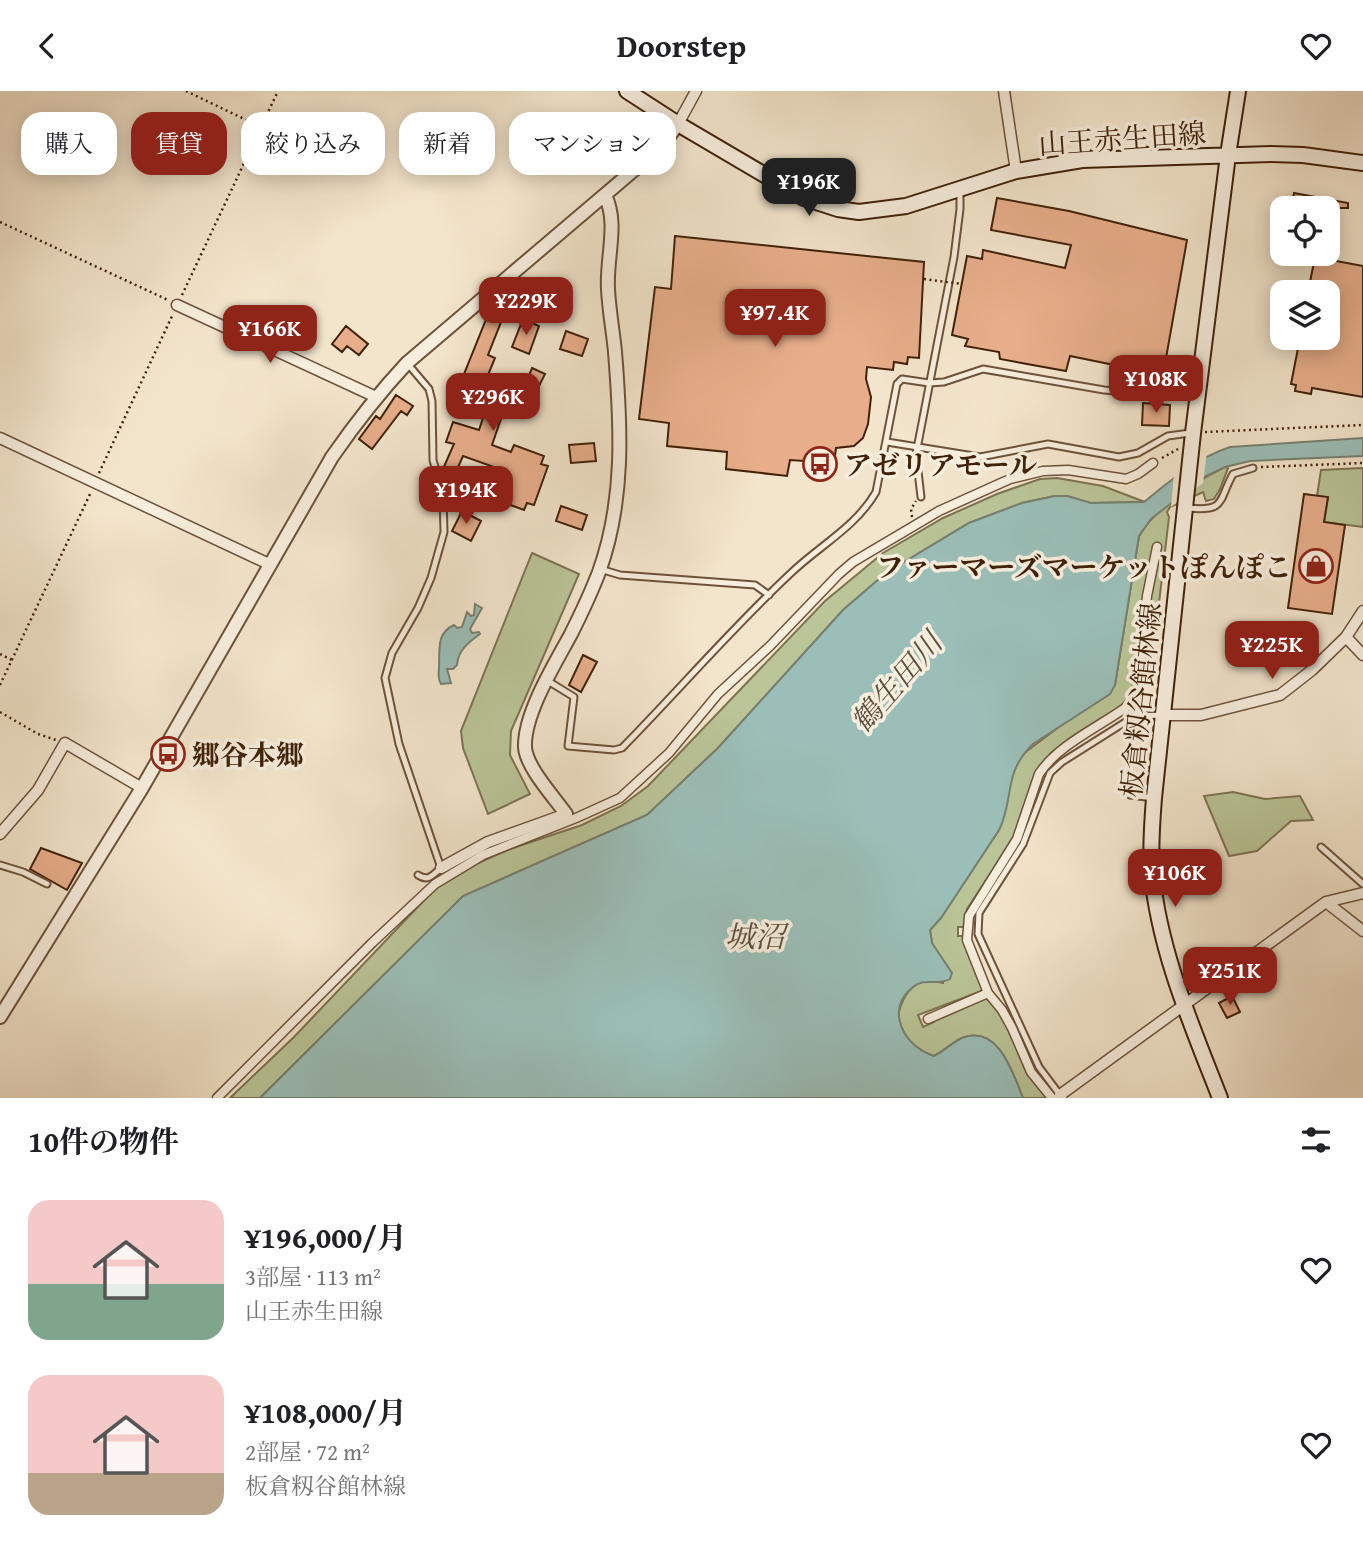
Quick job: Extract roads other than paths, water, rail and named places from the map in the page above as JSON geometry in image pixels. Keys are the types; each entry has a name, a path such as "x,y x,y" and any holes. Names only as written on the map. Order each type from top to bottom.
{"main road":[{"name":"山王赤生田線","path":"627,91 803,198 838,209 859,212 906,206 1016,171 1082,160 1303,155 1363,163"},
{"name":"板倉籾谷館林線","path":"1220,1098 1184,1005 1162,934 1152,863 1154,798 1186,505 1186,450 1193,433 1227,155 1238,91"}],"street":[{"path":"0,1017 142,787 332,457 376,397 407,363 661,148 678,124 695,91"},
{"path":"1004,91 1016,171"},
{"path":"441,868 488,842 566,814 536,773 525,749 529,725 546,680 583,610 600,569 614,519 620,451 615,351 608,288 611,208 606,195"},
{"path":"177,305 376,397"},
{"path":"0,438 271,565"},
{"path":"217,1098 427,890 483,855 620,798 668,753 718,694 771,646 853,562 914,525 973,495 1023,475 1068,470 1126,479 1153,463"},
{"path":"1157,547 1147,596 1138,688 1134,698 1125,708 1058,753 1044,767 1017,839 969,916 967,940 988,993 1007,1019 1031,1072 1058,1097 1326,902 1363,893"},
{"path":"1163,715 1201,715 1280,695 1312,670 1346,637 1363,611"},
{"path":"1346,637 1363,655"},
{"path":"0,834 38,790 65,743 142,787"},
{"path":"1326,902 1363,931"},
{"path":"928,1019 988,993"}],"lane":[{"path":"921,497 916,462 917,446 955,247 960,188"},
{"path":"407,363 429,389 432,401 433,460 443,496 444,532 431,578 418,608 392,653 386,678 399,744 441,868 428,879 418,875"},
{"path":"546,680 574,697 568,746 614,750 622,748 769,595 808,557 853,522 869,505 876,492 897,384 902,379 929,383 959,379 984,369 1104,390 1198,398"},
{"path":"887,442 980,457 1048,444 1127,456 1138,453 1168,436 1193,433"},
{"path":"1186,505 1205,510 1216,507 1224,499 1233,474 1253,468"},
{"path":"600,569 620,575 755,585 769,595"},
{"path":"1058,1097 1039,1067 978,934 979,913 1023,844 1050,773 1062,762 1127,721 1139,716 1163,715"},
{"path":"1130,795 1154,798"},
{"path":"1321,847 1363,884"},
{"path":"0,865 23,872 47,884"}],"water":[{"name":"城沼","path":"1363,438 1363,456 1250,461 1225,467 1206,476 1151,519 1139,536 1115,685 1110,694 1033,744 1023,755 1013,776 999,830 941,918 930,930 932,943 952,973 950,979 945,981 918,984 904,996 899,1016 901,1026 914,1045 934,1056 962,1038 986,1038 1003,1054 1023,1098 260,1098 463,896 647,815 718,748 843,610 886,573 969,523 1022,503 1055,496 1067,496 1091,503 1144,502 1195,463 1230,447"},
{"path":"475,604 482,608 470,629 472,633 480,634 462,651 457,665 453,669 447,669 451,683 441,684 438,676 442,637 448,628 454,625 457,628 462,627 467,612 471,616 474,615"}],"place":[{"name":"アゼリアモール","path":"820,464"},
{"name":"ファーマーズマーケットぽんぽこ","path":"1316,566"},
{"name":"郷谷本郷","path":"168,754"}],"water label":[{"name":"鶴生田川","path":"896,682"}]}
